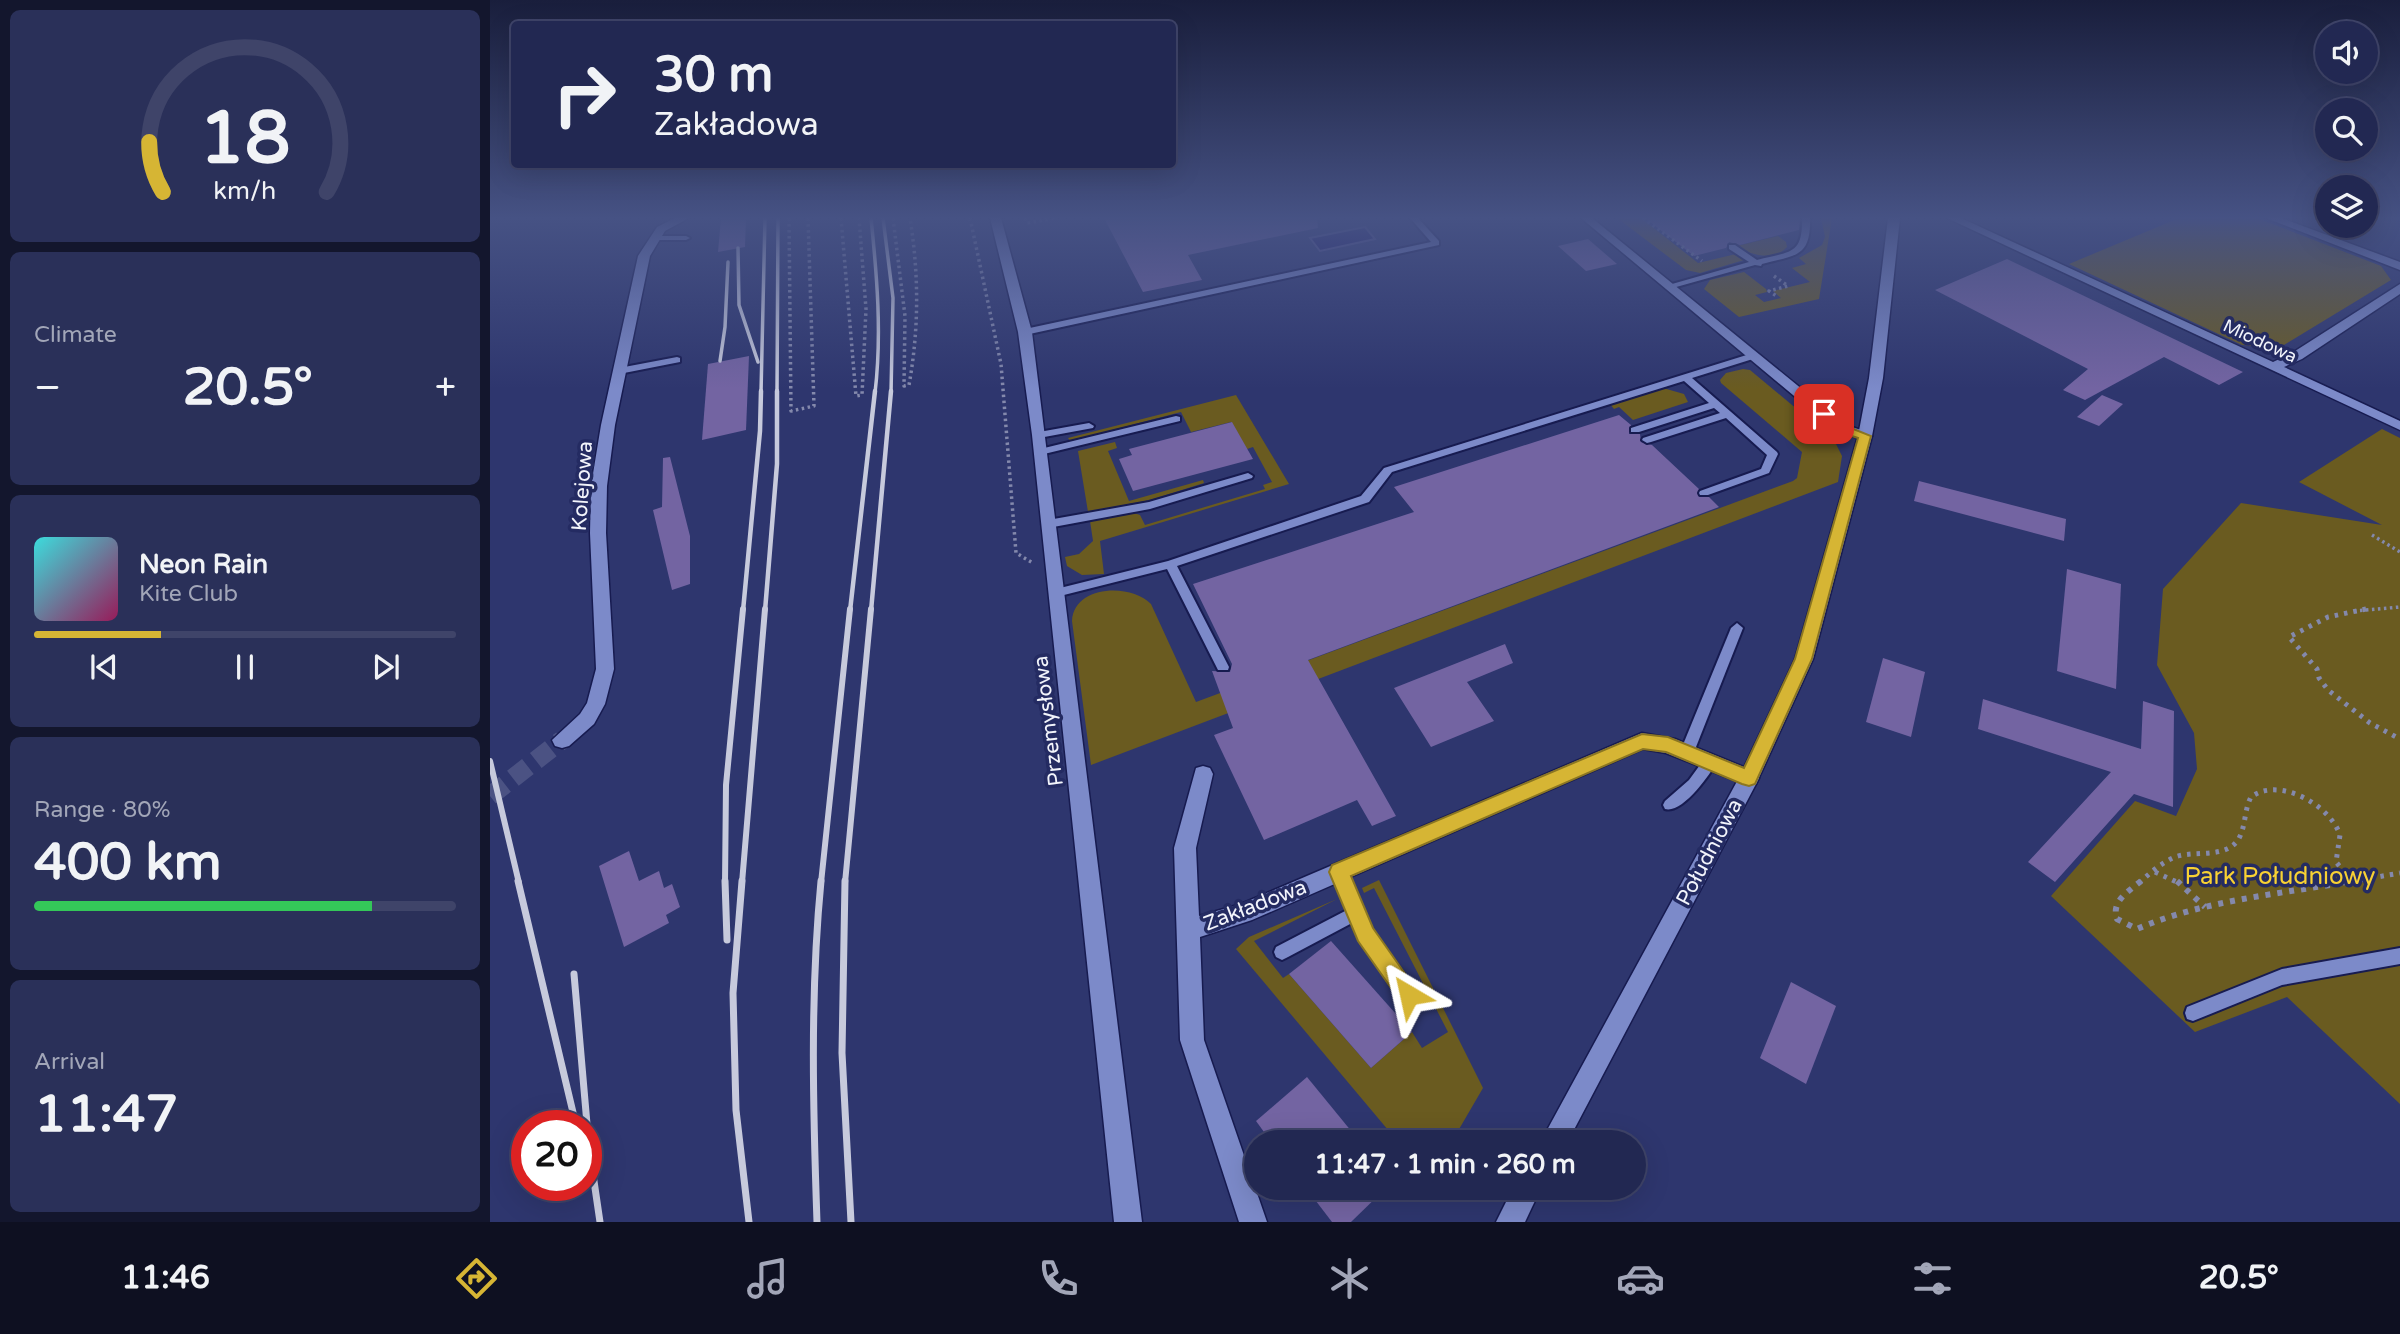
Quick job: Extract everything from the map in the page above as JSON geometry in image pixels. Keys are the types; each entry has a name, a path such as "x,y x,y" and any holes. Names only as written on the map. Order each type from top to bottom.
{"street":[{"name":"Kolejowa","path":"562,740 587,719 596,704 605,669 598,512 602,460 640,275"},
{"name":"Przemysłowa","path":"1010,275 1025,332 1040,444 1128,1222"},
{"path":"1656,275 1841,428 1865,436"},
{"name":"Południowa","path":"1560,1130 1749,778 1804,659 1865,436 1876,378 1888,275"},
{"name":"Miodowa","path":"2075,275 2400,426"},
{"path":"2273,367 2297,356 2400,288"},
{"name":"Zakładowa","path":"1188,930 1244,913 1642,741 1661,743 1749,778"},
{"path":"1203,774 1185,848 1192,1040 1252,1222"},
{"path":"1510,1222 1522,1200"}],"lane":[{"path":"1025,332 1288,275"},
{"path":"1669,286 1713,275"},
{"path":"1056,593 1170,564 1365,499 1388,470 1753,356"},
{"path":"619,371 677,359"},
{"path":"1685,377 1773,454 1765,471 1704,493"},
{"path":"1635,430 1716,404"},
{"path":"1647,440 1727,414"},
{"path":"1040,444 1175,419"},
{"path":"1040,444 1089,426"},
{"path":"1048,524 1150,505 1248,476"},
{"path":"1170,564 1223,667"},
{"path":"1687,752 1737,628"},
{"path":"1670,805 1694,785 1710,762"},
{"path":"1339,872 1365,934 1409,995"},
{"path":"1282,952 1356,913"},
{"path":"2193,1013 2282,977 2400,956"}],"path":[{"path":"790,275 791,411 814,406 809,275"},
{"path":"846,275 856,396 862,395 867,328 865,275"},
{"path":"900,275 905,316 904,386 909,385 912,372 919,310 918,275"},
{"path":"982,275 1000,364 1016,553 1035,564"},
{"path":"1773,275 1788,286 1769,290 1778,297"},
{"path":"2372,535 2400,551"},
{"path":"2400,607 2348,612 2314,623 2289,637 2317,669 2319,678 2328,690 2354,712 2400,739"},
{"path":"2352,881 2336,862 2340,839 2338,829 2329,816 2299,797 2269,790 2256,793 2249,801 2242,835 2233,845 2220,850 2179,855 2169,859 2116,903 2114,910 2116,919 2137,929 2169,915 2205,907 2400,873"},
{"path":"2154,872 2169,876 2183,885 2205,907"}],"green space":[{"path":"1731,275 1748,275 1766,289 1767,292 1755,295 1764,302 1781,298 1773,291 1810,282 1801,275 1823,275 1819,299 1739,317 1704,289 1710,280"},
{"path":"2093,275 2387,275 2391,280 2279,348 2242,345"},
{"path":"1750,370 1834,440 1842,456 1838,482 1091,765 1072,621 1075,609 1082,600 1105,591 1118,591 1142,597 1151,604 1196,702 1793,481 1797,478 1802,452 1721,383 1720,380 1726,373"},
{"path":"1663,388 1684,394 1688,402 1633,420 1619,407 1614,409 1610,404"},
{"path":"1236,395 1289,484 1100,541 1104,574 1082,575 1067,566 1065,557 1079,554 1093,541 1090,521 1134,513 1140,515 1145,525 1265,489 1263,485 1272,482 1253,447 1247,449 1231,422 1191,432 1181,412 1070,441 1068,438"},
{"name":"Park Południowy","path":"2382,429 2400,438 2400,1104 2287,997 2195,1032 2051,896 2135,801 2176,816 2197,769 2194,733 2157,665 2163,589 2241,503 2382,525 2299,482"},
{"path":"1115,442 1117,448 1108,451 1129,501 1203,480 1204,483 1150,500 1088,512 1078,451"},
{"path":"1379,880 1483,1088 1459,1130 1388,1130 1236,949 1249,937 1337,899 1254,941 1283,978 1289,974 1371,1068 1412,1032 1422,1048 1448,1032 1374,888 1364,893 1362,888"}],"building":[{"path":"1134,275 1199,275 1202,280 1143,292"},
{"path":"1970,275 2040,275 2243,372 2219,385 2164,357 2085,400 2063,390 2088,369 1935,290"},
{"path":"749,356 746,430 702,440 708,364"},
{"path":"2102,395 2123,404 2099,426 2077,417"},
{"path":"1619,415 1631,425 1629,434 1640,434 1641,442 1652,445 1699,489 1698,496 1709,497 1719,507 1308,660 1396,816 1372,826 1357,800 1264,840 1214,735 1233,728 1212,671 1230,672 1232,664 1193,584 1414,512 1394,487"},
{"path":"1232,422 1253,459 1133,491 1119,459 1132,455 1129,449"},
{"path":"670,457 690,536 690,584 672,590 653,510 662,507 663,458"},
{"path":"1919,481 2066,519 2064,541 1914,501"},
{"path":"2067,569 2121,584 2116,689 2057,671"},
{"path":"1505,644 1513,663 1467,682 1494,721 1431,747 1394,688"},
{"path":"1883,658 1925,672 1911,737 1866,722"},
{"path":"1983,699 2141,749 2143,701 2174,711 2173,807 2134,794 2055,882 2028,862 2111,772 1978,729"},
{"path":"629,851 639,881 659,871 664,888 672,884 680,907 666,915 669,923 624,947 599,866"},
{"path":"1331,941 1412,1032 1371,1068 1289,974"},
{"path":"1791,982 1836,1006 1806,1084 1760,1058"},
{"path":"1307,1077 1350,1130 1263,1130 1256,1121"},
{"path":"1315,1200 1374,1200 1351,1222 1332,1222"}],"tunnel":[{"path":"490,796 562,740"}],"railway":[{"path":"720,361 727,275"},
{"path":"738,275 739,305 758,362"},
{"path":"761,393 764,275"},
{"path":"777,393 778,275"},
{"path":"875,393 878,327 876,275"},
{"path":"890,275 893,298 891,393"},
{"path":"743,611 760,431 761,391"},
{"path":"850,611 875,391"},
{"path":"871,611 891,391"},
{"path":"765,611 777,464 777,393"},
{"path":"725,881 726,785 743,609"},
{"path":"742,883 765,609"},
{"path":"821,883 850,609"},
{"path":"845,883 871,609"},
{"path":"490,761 519,883"},
{"path":"518,881 572,1110"},
{"path":"725,881 727,940"},
{"path":"742,881 733,993 736,1110 749,1222"},
{"path":"817,1222 814,1009 821,881"},
{"path":"845,881 842,1053 851,1222"},
{"path":"574,974 589,1147 600,1222"}],"route":[{"path":"1409,995 1365,934 1339,872 1642,741 1668,745 1749,778 1804,659 1865,436 1841,428 1824,414"}]}
